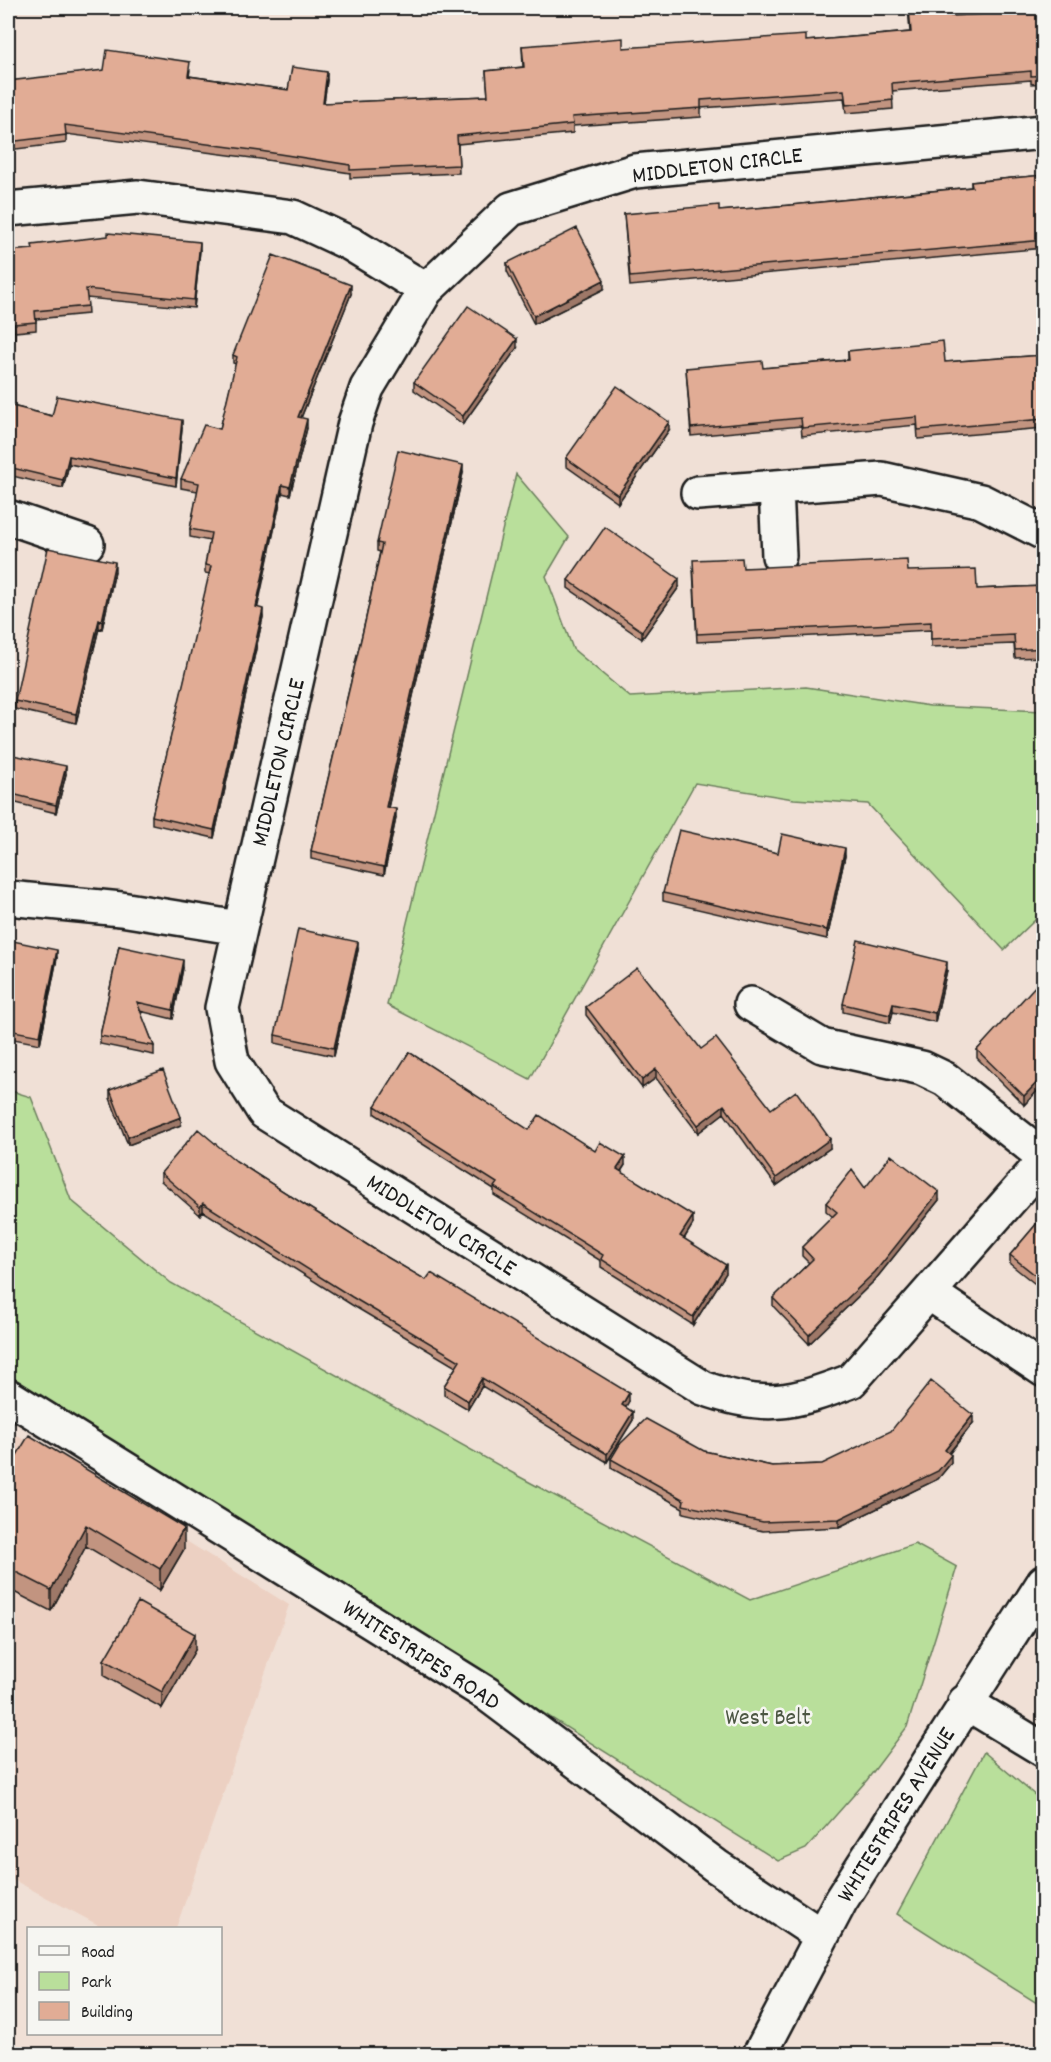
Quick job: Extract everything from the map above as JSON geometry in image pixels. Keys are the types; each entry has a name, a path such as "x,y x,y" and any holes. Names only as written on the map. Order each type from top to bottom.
{"street":[{"name":"MIDDLETON CIRCLE","path":"1044,132 635,171 511,209 426,290 367,388 355,423 222,1008 232,1061 264,1112 702,1388 736,1400 771,1404 811,1396 851,1381 1044,1159"},
{"path":"8,209 138,197 293,217 351,244 426,290"},
{"path":"698,493 882,478 981,501 1044,533"},
{"path":"776,487 779,556"},
{"path":"8,520 87,544"},
{"path":"8,898 121,909 239,928"},
{"path":"751,1004 822,1046 922,1068 945,1079 1044,1159"},
{"path":"929,1293 1044,1370"},
{"name":"WHITESTRIPES ROAD","path":"8,1396 487,1694 716,1866 820,1935"},
{"name":"WHITESTRIPES AVENUE","path":"760,2055 820,1935 965,1702 1044,1582"},
{"path":"965,1702 1044,1750"}],"shaded area":[{"path":"8,1430 289,1605 176,1927 102,1927 8,1877"}],"green space":[{"path":"516,474 569,537 546,576 573,649 630,697 806,687 930,706 1043,711 1044,904 1035,920 1004,950 868,804 794,799 695,783 530,1079 387,1005"},
{"name":"West Belt","path":"8,1090 31,1097 71,1200 171,1283 518,1476 750,1600 915,1544 957,1567 907,1727 867,1780 806,1849 778,1861 8,1375"},
{"path":"984,1752 1043,1802 1043,2007 897,1914"}],"building":[{"path":"909,8 950,8 951,16 1044,11 1044,75 1031,76 1031,71 892,83 893,100 846,105 844,90 701,100 701,108 572,117 573,124 457,136 459,165 350,170 350,165 65,125 66,135 8,142 8,81 104,70 107,50 190,62 188,76 288,90 292,67 327,72 323,103 488,96 486,71 524,67 522,46 623,38 623,48 806,35 806,41 911,32"},
{"path":"1044,175 1044,240 630,277 624,214 719,205 719,211 791,205 972,187 971,182"},
{"path":"577,228 604,280 534,316 507,263"},
{"path":"108,233 200,242 194,300 86,289 88,306 35,311 36,322 14,324 15,331 8,332 8,251 33,249 32,245 108,236"},
{"path":"273,255 351,285 298,417 307,419 290,487 282,485 256,607 263,609 214,830 152,816 211,566 205,565 211,533 190,529 199,483 181,479 204,425 220,429 237,357 233,355"},
{"path":"468,306 517,339 463,416 414,382"},
{"path":"943,341 945,362 1044,355 1044,419 918,430 917,417 802,428 801,418 691,428 686,368 762,361 763,368 849,360 848,351"},
{"path":"617,386 669,422 618,495 566,458"},
{"path":"57,396 182,420 176,478 69,456 63,480 8,467 8,405 52,416"},
{"path":"398,450 463,465 386,807 396,809 384,867 311,851 366,618 382,544 377,543"},
{"path":"605,527 679,579 642,631 568,580"},
{"path":"48,548 115,562 102,621 99,620 76,714 15,701"},
{"path":"742,558 743,568 907,560 908,571 976,569 977,589 1044,586 1044,648 1015,650 1014,635 931,639 931,622 697,634 693,560"},
{"path":"8,754 66,766 56,805 8,793"},
{"path":"679,830 778,853 782,834 845,848 827,930 663,893"},
{"path":"298,929 358,942 334,1048 275,1035"},
{"path":"8,940 57,950 40,1036 8,1030"},
{"path":"858,940 947,962 935,1013 893,1004 890,1015 843,1004"},
{"path":"119,946 183,960 173,1010 137,1002 154,1046 100,1036"},
{"path":"637,968 701,1049 716,1038 771,1109 796,1091 830,1139 776,1178 724,1105 698,1125 656,1069 642,1080 586,1007"},
{"path":"1039,982 1041,985 1044,982 1044,1075 1024,1096 977,1050"},
{"path":"409,1052 529,1130 539,1115 595,1151 600,1142 625,1157 617,1169 693,1216 680,1236 726,1265 693,1317 601,1259 603,1255 494,1187 497,1183 375,1106"},
{"path":"163,1070 181,1117 128,1137 110,1090"},
{"path":"198,1129 236,1161 380,1253 426,1280 431,1273 629,1393 622,1405 633,1412 607,1454 482,1378 468,1401 444,1386 460,1361 352,1297 203,1203 200,1207 161,1173"},
{"path":"891,1155 939,1192 875,1272 809,1335 773,1298 813,1259 802,1247 837,1212 826,1203 852,1170 865,1188"},
{"path":"1044,1215 1044,1282 1010,1255"},
{"path":"931,1381 973,1415 945,1450 951,1455 938,1471 839,1519 763,1522 683,1505 684,1500 611,1459 620,1444 646,1419 704,1451 772,1466 822,1464 891,1431"},
{"path":"29,1435 184,1528 160,1569 86,1525 51,1590 8,1568 8,1470"},
{"path":"138,1602 195,1634 162,1692 104,1660"}]}
